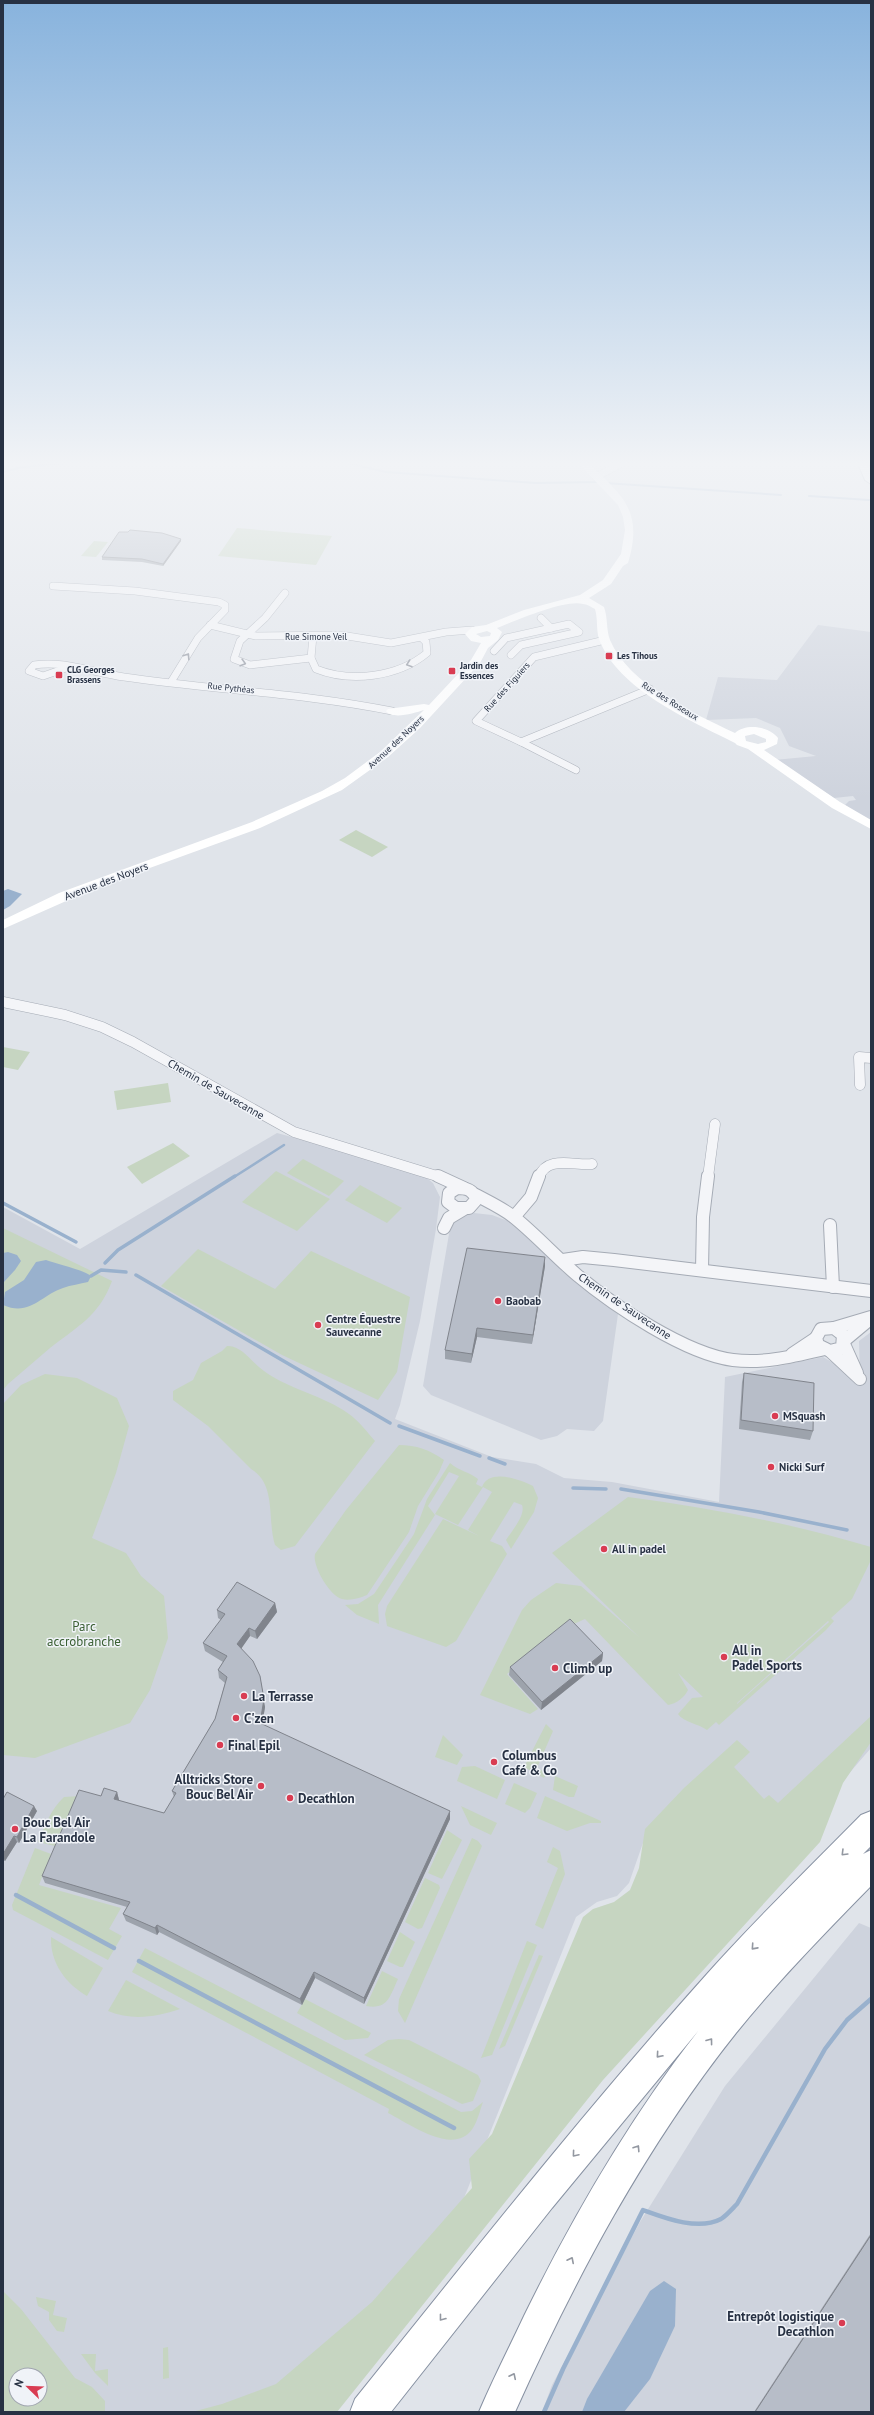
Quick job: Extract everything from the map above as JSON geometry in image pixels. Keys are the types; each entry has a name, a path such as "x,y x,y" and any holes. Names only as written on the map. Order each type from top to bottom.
{"highway":[{"path":"368,2412 537,2199 703,2003 798,1898 871,1825"},
{"path":"497,2412 573,2256 631,2158 680,2081 725,2022 783,1955 871,1865"},
{"path":"783,1955 871,1874"}],"street":[{"path":"585,602 594,595 595,591 607,582 613,574"},
{"path":"572,601 585,602 608,592 617,574"},
{"path":"53,586 135,591 219,602 225,605 225,610 207,628 171,682"},
{"name":"Avenue des Noyers","path":"540,614 595,591"},
{"path":"285,594 265,618 246,634 234,655 234,659 238,662 255,665 278,661 300,661 311,658"},
{"name":"Avenue des Noyers","path":"3,926 39,907 86,888 287,813 348,782 371,766 476,661 483,647 513,618 540,614 585,602"},
{"name":"Rue des Roseaux","path":"585,602 601,617 605,640 624,667 650,689 727,734 740,737 744,745 760,751 871,825"},
{"path":"540,614 551,628"},
{"path":"473,635 492,638 506,638 569,624 579,632 521,645 511,655"},
{"path":"521,626 550,653"},
{"name":"Rue Simone Veil","path":"207,628 264,637 341,635 391,642 422,638 446,632 473,635"},
{"name":"Avenue des Noyers","path":"411,713 424,707 473,655 476,649 473,635"},
{"path":"313,636 311,658 316,669 326,674 351,677 396,669 422,659 428,648 422,638"},
{"name":"Rue des Figuiers","path":"520,742 476,721 534,657 605,640"},
{"name":"Rue Pythéas","path":"69,667 50,674 38,676 29,671 35,663 69,667 124,677 274,693 392,711"},
{"path":"520,742 650,689"},
{"path":"392,711 411,713 417,722 408,728 407,718 392,711"},
{"path":"740,737 754,730 770,735 772,738 771,744 760,751"},
{"path":"520,742 576,770"},
{"name":"Chemin de Sauvecanne","path":"3,1002 66,1015 102,1026 294,1132 432,1173 464,1188"},
{"path":"860,1085 859,1057 871,1058"},
{"path":"702,1270 703,1217 715,1124"},
{"path":"510,1215 531,1201 540,1173 546,1166 556,1164 581,1166 592,1164"},
{"path":"432,1173 445,1190 447,1200 451,1206 467,1208"},
{"path":"464,1188 470,1189 476,1195 476,1200 467,1208 449,1218 444,1228 443,1222 447,1200 452,1190 464,1188"},
{"name":"Chemin de Sauvecanne","path":"476,1195 510,1215 563,1260 578,1276 630,1313 693,1349 732,1360 759,1361 787,1358 828,1350"},
{"name":"Chemin de Sauvecanne","path":"467,1208 510,1215"},
{"path":"830,1225 833,1287"},
{"path":"563,1260 583,1257 871,1291"},
{"path":"834,1328 843,1335 860,1378 828,1350 818,1344 816,1338 821,1329 834,1328 871,1318"},
{"path":"828,1350 837,1350 871,1318"},
{"name":"Chemin de Sauvecanne","path":"787,1358 816,1338"}],"shaded area":[{"path":"818,625 871,632 871,822 845,805 849,801 856,800 853,796 834,798 774,760 816,756 789,746 780,728 756,718 706,720 718,677 777,680"},
{"path":"277,1133 419,1172 433,1183 440,1197 420,1321 400,1405 395,1419 492,1457 536,1464 564,1478 612,1482 719,1502 725,1377 823,1357 860,1378 859,1341 871,1332 871,1748 755,1882 644,1840 629,1883 617,1896 597,1902 576,1917 464,2198 286,2412 44,2412 42,2407 48,2407 48,2367 29,2367 3,2348 3,1207 80,1249"},
{"path":"474,1213 492,1215 508,1221 523,1231 562,1271 618,1314 603,1421 594,1431 567,1429 557,1436 541,1440 431,1395 423,1386 449,1234 453,1222 461,1215"},
{"path":"859,1923 871,1928 871,2412 542,2412 552,2385 640,2222 725,2086"}],"green space":[{"path":"356,830 388,847 372,857 339,840"},
{"path":"3,1047 30,1052 18,1070 3,1067"},
{"path":"168,1083 171,1102 117,1110 114,1091"},
{"path":"173,1143 190,1156 142,1184 127,1167"},
{"path":"303,1159 344,1181 329,1196 287,1173"},
{"path":"276,1171 330,1199 297,1231 242,1202"},
{"path":"360,1185 402,1208 387,1223 345,1200"},
{"path":"3,1228 112,1281 101,1303 87,1319 50,1348 3,1390"},
{"name":"Centre Équestre Sauvecanne","path":"198,1249 275,1289 311,1251 410,1297 397,1372 378,1400 282,1355 161,1286"},
{"path":"227,1346 232,1346 242,1351 260,1368 274,1378 339,1407 356,1420 375,1441 295,1546 281,1550 275,1545 268,1493 265,1484 259,1476 208,1426 173,1400 173,1391 193,1380 201,1363 222,1351"},
{"name":"Parc accrobranche","path":"45,1374 77,1378 117,1398 129,1426 116,1473 92,1538 126,1553 141,1576 164,1596 168,1638 150,1690 130,1723 35,1758 3,1755 3,1404 21,1385"},
{"path":"399,1445 423,1449 444,1460 439,1472 418,1506 409,1532 367,1595 352,1599 342,1599 337,1597 327,1587 316,1566 315,1554 346,1510"},
{"path":"450,1463 478,1479 476,1484 482,1487 486,1481 491,1478 498,1476 513,1478 533,1486 538,1498 534,1512 511,1549 506,1540 520,1518 523,1509 522,1505 514,1502 490,1541 502,1546 507,1554 456,1641 446,1647 387,1626 385,1614 387,1606 443,1519 479,1536 468,1530 492,1492 483,1487 458,1525 435,1514 459,1476 449,1472 428,1506 435,1515 378,1605 379,1624 357,1615 345,1605 358,1604 374,1594 414,1534 427,1499"},
{"name":"All in Padel Sports","path":"628,1497 750,1517 841,1538 871,1547 871,1560 852,1599 831,1618 834,1621 826,1630 719,1725 716,1722 707,1730 687,1721 678,1714 692,1698 703,1697 678,1673 688,1690 680,1700 668,1705 585,1619 567,1627 507,1674 538,1709 530,1714 480,1695 522,1610 531,1600 556,1583 581,1586 640,1638 552,1553","holes":["828,1621 829,1622 737,1704"]},
{"path":"871,1716 871,1742 843,1783 820,1842 603,2080 337,2412 192,2412 222,2404 276,2384 372,2302 472,2188 469,2159 492,2134 583,1917 593,1909 614,1902 630,1890 639,1868 645,1829 684,1788 737,1740 750,1752 734,1767 764,1799 769,1795 778,1803"},
{"path":"546,1724 553,1731 537,1768 547,1773 544,1778 524,1767"},
{"path":"443,1735 463,1755 457,1765 435,1757"},
{"path":"475,1766 505,1780 497,1799 457,1781 462,1767"},
{"path":"555,1776 578,1786 574,1797 569,1797 553,1790"},
{"path":"514,1783 537,1793 530,1808 525,1813 505,1804"},
{"path":"80,1796 59,1847 38,1842 43,1829 59,1802 64,1797"},
{"path":"545,1796 601,1821 601,1823 590,1823 567,1831 537,1818"},
{"path":"461,1806 497,1823 491,1835 470,1825"},
{"path":"447,1830 462,1840 442,1879 428,1873"},
{"path":"472,1838 478,1841 482,1846 405,2023 398,2011 399,1999"},
{"path":"553,1847 560,1851 565,1874 543,1929 535,1925 558,1868 547,1862"},
{"path":"35,1848 51,1854 39,1885 121,1908 109,1929 122,1936 108,1960 13,1910 12,1905"},
{"path":"425,1878 439,1885 440,1888 422,1928 418,1929 405,1922"},
{"path":"400,1932 415,1942 403,1967 387,1961"},
{"path":"51,1937 103,1968 87,1996 66,1979 56,1964 51,1947"},
{"path":"527,1941 537,1945 492,2055 481,2058"},
{"path":"145,1948 461,2112 472,2111 483,2102 475,2125 465,2136 455,2139 444,2139 432,2136 408,2124 388,2113 389,2109 132,1972"},
{"path":"539,1955 543,1956 505,2046 499,2049"},
{"path":"382,1971 398,1979 393,1991 384,2004 373,2007 366,2006"},
{"path":"126,1980 180,2009 144,2017 126,2016 108,2011"},
{"path":"305,1999 371,2033 368,2038 345,2040 297,2013"},
{"path":"388,2040 409,2040 478,2075 481,2081 473,2101 462,2104 364,2055"},
{"path":"3,2291 21,2309 75,2378 92,2387 105,2401 105,2412 3,2412"},
{"path":"36,2297 56,2301 53,2315 67,2318 64,2332 57,2331 49,2320 49,2312 38,2306"},
{"path":"168,2347 169,2378 163,2379 163,2348"},
{"path":"81,2354 96,2354 95,2371 108,2369 108,2386 95,2373"}],"water":[{"path":"8,889 22,894 10,906 3,910 3,891"},
{"path":"8,1252 17,1255 21,1261 3,1283 3,1253"},
{"path":"46,1260 77,1269 91,1276 88,1282 72,1285 55,1291 28,1307 12,1308 3,1305 5,1292 24,1280 36,1262"},
{"path":"664,2281 676,2289 675,2326 650,2379 624,2412 582,2412 587,2399 650,2291"}],"building":[{"name":"Baobab","path":"467,1248 545,1257 533,1335 477,1328 472,1354 445,1350"},
{"name":"MSquash","path":"744,1373 814,1383 813,1431 741,1420"},
{"name":"Decathlon","path":"237,1582 275,1603 255,1631 249,1628 237,1644 253,1661 260,1676 264,1699 260,1723 450,1811 364,1998 314,1972 300,1999 157,1925 155,1928 123,1914 130,1902 42,1876 79,1790 101,1796 104,1788 117,1792 114,1799 164,1813 176,1793 172,1791 215,1719 227,1677 218,1670 227,1656 203,1643 225,1614 217,1610"},
{"name":"Climb up","path":"570,1619 603,1653 542,1702 510,1667"},
{"name":"Bouc Bel Air La Farandole","path":"7,1792 34,1806 17,1837 14,1836 3,1854 3,1799"},
{"name":"Entrepôt logistique Decathlon","path":"871,2235 871,2412 755,2412"}],"waterway":[{"path":"234,1177 284,1145"},
{"path":"105,1263 118,1250 235,1176"},
{"path":"3,1203 76,1242"},
{"path":"91,1276 101,1270 126,1272"},
{"path":"136,1275 390,1423"},
{"path":"399,1426 480,1456"},
{"path":"489,1458 505,1464"},
{"path":"573,1488 606,1489"},
{"path":"621,1489 759,1512 847,1530"},
{"path":"16,1895 114,1948"},
{"path":"139,1961 454,2128"},
{"path":"544,2412 563,2369 643,2210 671,2220 692,2224 712,2222 721,2219 727,2214 737,2204 825,2049 847,2020 871,1999"}],"place":[{"name":"Les Tihous","path":"609,656"},
{"name":"Jardin des Essences","path":"452,671"},
{"name":"CLG Georges Brassens","path":"59,675"},
{"name":"Baobab","path":"498,1301"},
{"name":"Centre Équestre Sauvecanne","path":"318,1325"},
{"name":"MSquash","path":"775,1416"},
{"name":"Nicki Surf","path":"771,1467"},
{"name":"All in padel","path":"604,1549"},
{"name":"All in Padel Sports","path":"724,1657"},
{"name":"Climb up","path":"555,1668"},
{"name":"La Terrasse","path":"244,1696"},
{"name":"C'zen","path":"236,1718"},
{"name":"Final Epil","path":"220,1745"},
{"name":"Columbus Café & Co","path":"494,1762"},
{"name":"Alltricks Store Bouc Bel Air","path":"261,1786"},
{"name":"Decathlon","path":"290,1798"},
{"name":"Bouc Bel Air La Farandole","path":"15,1829"},
{"name":"Entrepôt logistique Decathlon","path":"842,2323"}]}
